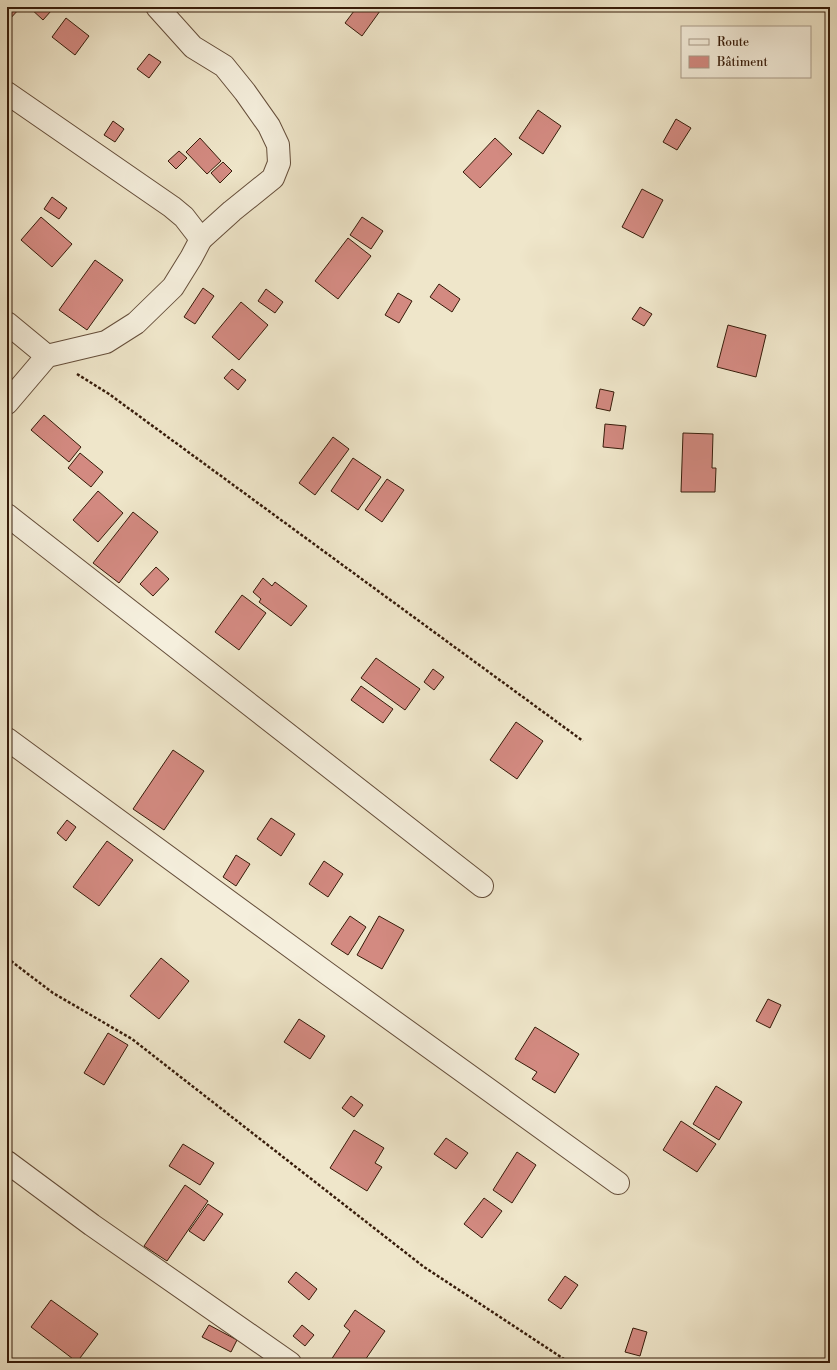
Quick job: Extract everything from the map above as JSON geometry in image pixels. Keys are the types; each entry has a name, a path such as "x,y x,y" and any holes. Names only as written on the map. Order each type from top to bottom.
{"street":[{"path":"7,403 47,356 106,342 136,323 173,287 192,258 201,239 232,211 273,178 279,163 278,145 269,126 245,92 224,66 193,47 157,7"},
{"path":"7,93 172,207 184,217 201,239"},
{"path":"7,323 47,356"},
{"path":"7,515 482,886"},
{"path":"7,739 328,974 618,1183"},
{"path":"7,1162 92,1225 290,1363"}],"path":[{"path":"47,356 109,394 583,741"},
{"path":"7,958 53,992 132,1039 424,1267 570,1363"}],"building":[{"path":"7,7 21,7 7,22"},
{"path":"29,7 47,7 51,11 43,20"},
{"path":"357,7 374,7 380,11 362,36 345,23"},
{"path":"66,18 89,36 75,55 52,37"},
{"path":"149,54 161,62 149,78 137,69"},
{"path":"538,110 561,126 543,154 519,138"},
{"path":"676,119 691,128 677,150 663,142"},
{"path":"113,121 124,129 115,142 104,135"},
{"path":"200,138 221,161 207,174 186,152"},
{"path":"495,138 512,154 480,188 463,172"},
{"path":"179,151 187,158 176,169 168,161"},
{"path":"223,162 232,171 220,183 211,173"},
{"path":"642,189 663,200 643,238 622,227"},
{"path":"52,197 67,208 59,219 44,209"},
{"path":"41,217 72,244 52,267 21,240"},
{"path":"362,217 383,231 371,249 350,235"},
{"path":"348,238 371,256 338,299 315,281"},
{"path":"95,260 123,280 87,330 59,310"},
{"path":"439,284 460,299 452,312 430,297"},
{"path":"203,288 214,296 195,324 184,317"},
{"path":"266,289 283,302 275,313 258,301"},
{"path":"398,293 412,301 399,323 385,315"},
{"path":"241,302 268,325 239,360 212,337"},
{"path":"640,307 652,314 644,326 632,319"},
{"path":"728,325 766,335 756,377 717,367"},
{"path":"232,369 246,380 238,390 224,378"},
{"path":"600,389 614,392 610,411 596,408"},
{"path":"44,415 81,447 69,462 31,430"},
{"path":"605,424 626,426 623,449 603,447"},
{"path":"683,433 713,434 712,468 716,468 715,492 681,492"},
{"path":"333,437 349,449 315,495 299,483"},
{"path":"80,453 103,472 91,487 68,468"},
{"path":"353,458 381,477 358,510 331,491"},
{"path":"387,479 404,490 382,522 365,510"},
{"path":"98,491 123,513 98,542 73,520"},
{"path":"133,512 158,532 119,583 93,563"},
{"path":"156,567 169,579 153,596 140,584"},
{"path":"263,578 272,586 275,582 307,606 291,626 259,602 261,599 253,592"},
{"path":"242,595 266,613 239,650 215,632"},
{"path":"376,658 420,689 405,710 361,678"},
{"path":"433,669 444,677 434,690 424,682"},
{"path":"361,686 393,709 383,723 351,700"},
{"path":"516,722 543,741 517,779 490,760"},
{"path":"173,750 204,771 164,830 133,809"},
{"path":"271,818 295,834 281,856 257,839"},
{"path":"67,820 76,827 66,841 57,833"},
{"path":"107,841 133,860 99,906 73,887"},
{"path":"236,855 250,864 236,886 223,877"},
{"path":"324,861 343,874 328,897 309,884"},
{"path":"350,916 366,927 348,955 331,944"},
{"path":"379,916 404,930 382,969 357,955"},
{"path":"161,958 189,981 159,1019 130,996"},
{"path":"768,999 781,1005 770,1028 756,1021"},
{"path":"299,1019 325,1036 310,1059 284,1042"},
{"path":"535,1027 579,1054 555,1093 532,1079 537,1072 515,1059"},
{"path":"108,1033 128,1045 104,1085 84,1073"},
{"path":"716,1086 742,1102 719,1140 693,1124"},
{"path":"351,1096 363,1105 354,1117 342,1108"},
{"path":"681,1121 716,1144 697,1172 663,1150"},
{"path":"354,1130 384,1148 375,1163 382,1167 367,1191 330,1168"},
{"path":"446,1138 468,1153 456,1169 434,1154"},
{"path":"183,1144 214,1163 200,1185 169,1166"},
{"path":"517,1152 536,1165 512,1203 493,1190"},
{"path":"185,1185 208,1201 167,1261 144,1246"},
{"path":"484,1198 502,1211 482,1238 464,1224"},
{"path":"208,1204 223,1214 204,1241 189,1231"},
{"path":"296,1272 317,1289 309,1300 288,1282"},
{"path":"565,1276 578,1285 561,1309 548,1300"},
{"path":"51,1300 98,1334 77,1362 31,1327"},
{"path":"355,1310 385,1331 363,1363 329,1363 350,1331 344,1326"},
{"path":"209,1325 237,1340 231,1352 202,1337"},
{"path":"302,1325 314,1335 305,1346 293,1336"},
{"path":"633,1328 647,1332 640,1356 625,1352"}]}
